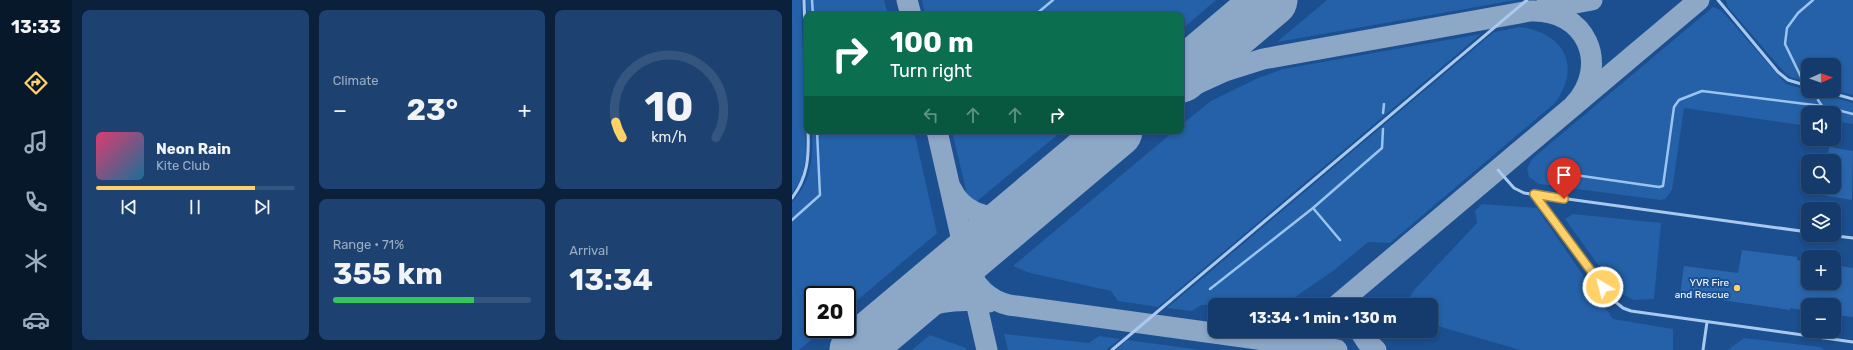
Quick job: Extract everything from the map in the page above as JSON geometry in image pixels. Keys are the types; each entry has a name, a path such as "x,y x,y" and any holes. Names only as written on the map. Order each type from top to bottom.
{"lane":[{"path":"804,0 804,12"},
{"path":"1112,350 1527,0"},
{"path":"1718,0 1778,72 1788,80 1801,84"},
{"path":"1841,96 1853,99"},
{"path":"792,198 806,174 808,164 808,134"},
{"path":"1498,170 1518,192 1801,231"},
{"path":"1534,194 1617,304 1631,311 1853,342"},
{"path":"1841,237 1853,238"},
{"path":"1703,350 1707,322"}],"shaded area":[{"path":"792,0 801,0 804,134 805,134 806,156 802,177 792,193"},
{"path":"806,0 884,0 887,12 807,12"},
{"path":"922,0 1216,0 1184,27 1184,12 924,12"},
{"path":"1327,0 1516,0 1277,42"},
{"path":"1726,0 1853,0 1853,95 1841,92 1841,58 1801,58 1801,80 1790,77 1728,7"},
{"path":"1713,7 1721,10 1786,84 1801,88 1801,98 1835,98 1853,103 1853,124 1841,122 1841,106 1801,106 1801,125 1684,108 1672,190 1665,199 1661,200 1539,184 1529,177 1527,168 1533,158"},
{"path":"1521,27 1548,36 1558,44 1564,53 1567,64 1567,76 1563,89 1555,103 1390,243 1368,242 1333,271 1293,298 1208,298 1208,305 1201,305 1192,311 1167,308 1494,32"},
{"path":"1481,34 1158,307 1118,301 1111,291 1030,273 1013,266 1170,134 1184,134 1184,123 1211,101 1258,78 1283,69"},
{"path":"812,134 915,134 937,233 856,301 856,286 804,286 804,338 813,338 799,350 792,350 792,202 804,186 810,169"},
{"path":"953,134 1058,134 970,207"},
{"path":"1482,204 1537,208 1613,319 1673,329 1673,350 1520,350 1438,326 1438,298 1409,298 1415,289 1477,223 1475,211"},
{"path":"1573,214 1661,223 1654,299 1634,300 1618,292 1565,219"},
{"path":"1004,334 1089,343 1099,336 1120,339 1106,350 1008,350"},
{"path":"930,335 966,348 966,350 912,350"},
{"path":"1744,338 1820,347 1824,350 1728,350"},
{"path":"1127,340 1201,350 1116,350"}],"building":[{"path":"1829,147 1853,151 1852,200 1822,195 1841,194 1841,154 1828,154"},
{"path":"1742,250 1797,257 1797,260 1801,261 1801,290 1841,290 1841,266 1853,268 1853,317 1841,316 1841,298 1801,298 1801,310 1790,308 1790,310 1680,294 1684,266 1738,273"}],"waterway":[{"path":"812,0 813,12"},
{"path":"1039,12 1053,0"},
{"path":"1801,77 1785,44 1787,28 1798,13 1813,0"},
{"path":"1568,174 1659,187 1663,186 1674,107 1679,100 1702,91 1822,106"},
{"path":"1818,100 1822,106 1853,114"},
{"path":"1383,113 1384,104"},
{"path":"1210,289 1313,208 1382,148 1383,129"},
{"path":"792,220 820,195 817,134"},
{"path":"1313,208 1340,240"}],"taxiway":[{"path":"907,0 910,12"},
{"path":"1543,9 1592,0"},
{"path":"1345,298 1699,0"},
{"path":"1184,90 1225,71 1263,59 1530,11 1549,13 1566,19 1578,29 1587,42 1591,57 1591,73 1585,89 1574,105"},
{"path":"938,134 987,350"},
{"path":"951,188 955,196 968,208 983,215 1001,216 1010,214 1032,202"},
{"path":"973,281 976,262 993,235"},
{"path":"967,266 970,274 983,292 995,300 1009,305 1337,350"},
{"path":"858,350 903,317 933,304 968,300 989,302"},
{"path":"1364,338 1376,350"}],"runway":[{"path":"1184,73 1271,0"},
{"path":"856,350 1112,134"}],"place":[{"name":"YVR Fire and Rescue","path":"1737,288"}],"route":[{"path":"1564,199 1534,194 1603,287"}]}
